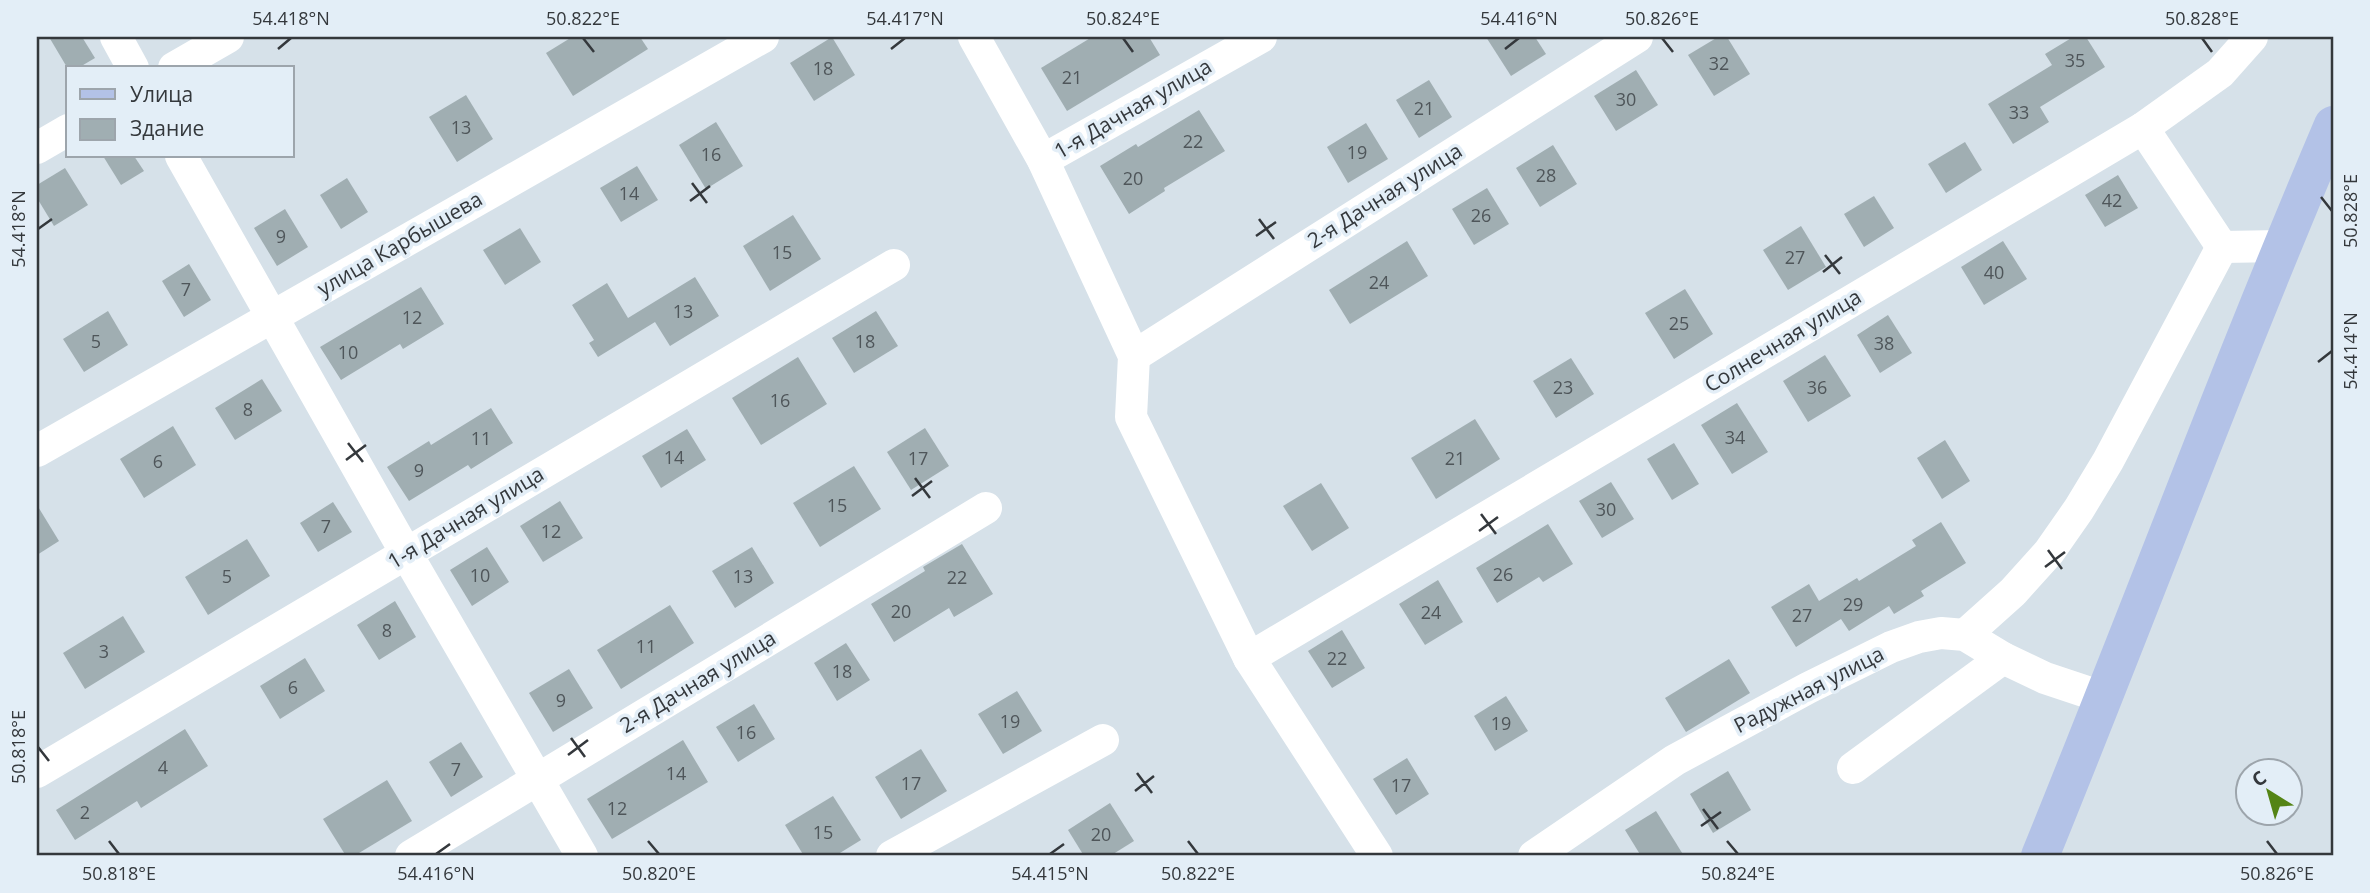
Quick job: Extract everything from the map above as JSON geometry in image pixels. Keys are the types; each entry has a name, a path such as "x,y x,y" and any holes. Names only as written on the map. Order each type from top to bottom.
{"main road":[{"path":"2040,856 2105,698 2282,246 2333,125"}],"street":[{"path":"116,37 132,66"},
{"path":"177,66 228,37"},
{"name":"улица Карбышева","path":"37,451 763,37"},
{"path":"974,37 1043,160 1134,356 1131,417 1249,658 1377,856"},
{"name":"1-я Дачная улица","path":"1043,160 1261,37"},
{"name":"2-я Дачная улица","path":"1134,356 1637,37"},
{"name":"Солнечная улица","path":"1249,658 2143,128 2220,73 2252,37"},
{"path":"2143,128 2222,247"},
{"path":"37,148 66,131"},
{"path":"182,158 582,856"},
{"path":"2222,247 2282,246"},
{"path":"2105,698 2045,678 2003,658 1965,635 2013,592 2049,552 2080,509 2222,247"},
{"name":"1-я Дачная улица","path":"37,772 894,265"},
{"name":"2-я Дачная улица","path":"411,856 986,508"},
{"name":"Радужная улица","path":"1534,856 1675,761 1808,688 1891,647 1919,637 1941,633 1965,635"},
{"path":"1853,768 2003,658"},
{"path":"892,856 1103,740"}],"building":[{"path":"49,37 82,37 95,58 81,66 66,66"},
{"path":"572,37 640,37 648,49 573,96 546,53"},
{"path":"832,37 855,75 814,101 790,63"},
{"path":"1092,37 1149,37 1160,55 1067,111 1041,68"},
{"path":"1486,37 1535,37 1546,54 1511,76"},
{"path":"1718,37 1727,37 1750,74 1714,96 1688,55"},
{"path":"2073,37 2086,37 2105,67 2040,107 2049,122 2013,144 1988,104 2052,65 2045,54"},
{"path":"1636,70 1658,105 1616,131 1594,96"},
{"path":"1429,80 1452,117 1419,138 1396,100"},
{"path":"466,95 493,139 457,162 429,117"},
{"path":"1199,110 1225,151 1164,188 1165,191 1129,214 1100,166 1136,144 1138,147"},
{"path":"716,122 743,166 706,189 679,145"},
{"path":"1366,123 1388,159 1348,183 1327,147"},
{"path":"1965,142 1982,170 1946,193 1928,164"},
{"path":"1553,145 1577,184 1540,207 1516,168"},
{"path":"104,158 135,158 144,171 121,185"},
{"path":"637,166 658,200 621,222 600,188"},
{"path":"65,168 88,205 54,226 37,198 37,185"},
{"path":"2118,175 2138,208 2105,227 2085,195"},
{"path":"347,178 368,212 341,229 320,195"},
{"path":"1487,188 1509,224 1474,245 1452,209"},
{"path":"1874,196 1894,228 1864,247 1844,214"},
{"path":"285,209 308,247 277,266 254,228"},
{"path":"793,215 821,259 770,291 743,246"},
{"path":"1801,226 1826,267 1788,290 1763,250"},
{"path":"520,228 541,262 505,285 483,250"},
{"path":"1407,241 1428,276 1350,324 1329,290"},
{"path":"2003,241 2027,279 1984,305 1961,267"},
{"path":"189,264 211,300 184,317 162,281"},
{"path":"695,277 719,316 670,346 655,322 598,357 589,343 594,340 572,305 607,283 628,318"},
{"path":"421,287 444,324 403,349 400,344 341,380 320,347"},
{"path":"1685,289 1713,334 1674,359 1645,313"},
{"path":"108,311 128,345 84,372 63,339"},
{"path":"876,311 898,346 854,373 832,338"},
{"path":"1888,315 1912,353 1880,373 1857,335"},
{"path":"1825,355 1851,396 1808,422 1783,381"},
{"path":"798,357 827,404 761,445 732,398"},
{"path":"1571,358 1594,394 1556,418 1533,381"},
{"path":"262,379 282,411 235,440 215,408"},
{"path":"1737,403 1768,452 1732,474 1701,425"},
{"path":"491,408 513,443 471,469 468,465 409,501 387,467 429,441 431,445"},
{"path":"1475,419 1500,459 1436,499 1411,458"},
{"path":"173,426 196,465 144,498 120,459"},
{"path":"925,428 949,466 911,490 887,452"},
{"path":"687,429 706,460 661,488 642,456"},
{"path":"1945,440 1970,481 1942,499 1917,458"},
{"path":"1674,443 1699,484 1672,500 1647,459"},
{"path":"854,466 881,509 820,547 793,503"},
{"path":"1611,482 1634,519 1602,538 1579,501"},
{"path":"1321,483 1349,528 1312,551 1283,506"},
{"path":"560,501 583,538 543,562 520,526"},
{"path":"333,502 352,532 318,552 300,523"},
{"path":"37,505 59,541 37,555"},
{"path":"1941,522 1966,563 1921,591 1924,596 1894,614 1889,606 1849,631 1841,619 1796,647 1771,607 1809,584 1819,601 1857,578 1859,581 1916,546 1912,540"},
{"path":"1548,524 1573,564 1543,582 1539,577 1497,603 1476,568"},
{"path":"247,539 270,576 208,615 185,577"},
{"path":"962,544 993,594 954,617 949,608 894,642 871,604 925,571 923,567"},
{"path":"487,547 509,582 472,606 450,570"},
{"path":"752,547 774,583 735,608 712,571"},
{"path":"1438,580 1463,622 1425,645 1399,604"},
{"path":"395,601 416,637 379,660 357,625"},
{"path":"670,605 694,643 621,689 597,650"},
{"path":"123,616 145,652 85,689 63,653"},
{"path":"1342,630 1365,668 1332,688 1308,651"},
{"path":"846,643 870,680 837,701 814,663"},
{"path":"305,658 325,691 280,719 260,686"},
{"path":"1729,659 1750,693 1686,732 1665,698"},
{"path":"569,669 593,708 553,732 529,693"},
{"path":"1017,691 1042,731 1003,754 978,714"},
{"path":"1506,696 1528,731 1495,751 1474,716"},
{"path":"754,704 775,739 738,762 716,727"},
{"path":"185,729 208,766 141,808 137,801 75,840 56,810"},
{"path":"683,740 708,782 612,839 587,799"},
{"path":"461,742 483,777 451,797 429,762"},
{"path":"921,749 947,791 901,819 875,777"},
{"path":"1407,758 1429,794 1396,815 1373,779"},
{"path":"1728,771 1751,810 1713,833 1690,794"},
{"path":"387,780 412,821 354,856 346,856 323,819"},
{"path":"833,796 861,840 835,856 804,856 785,825"},
{"path":"1110,803 1134,841 1110,856 1084,856 1068,830"},
{"path":"1656,811 1684,856 1641,856 1625,830"}]}
